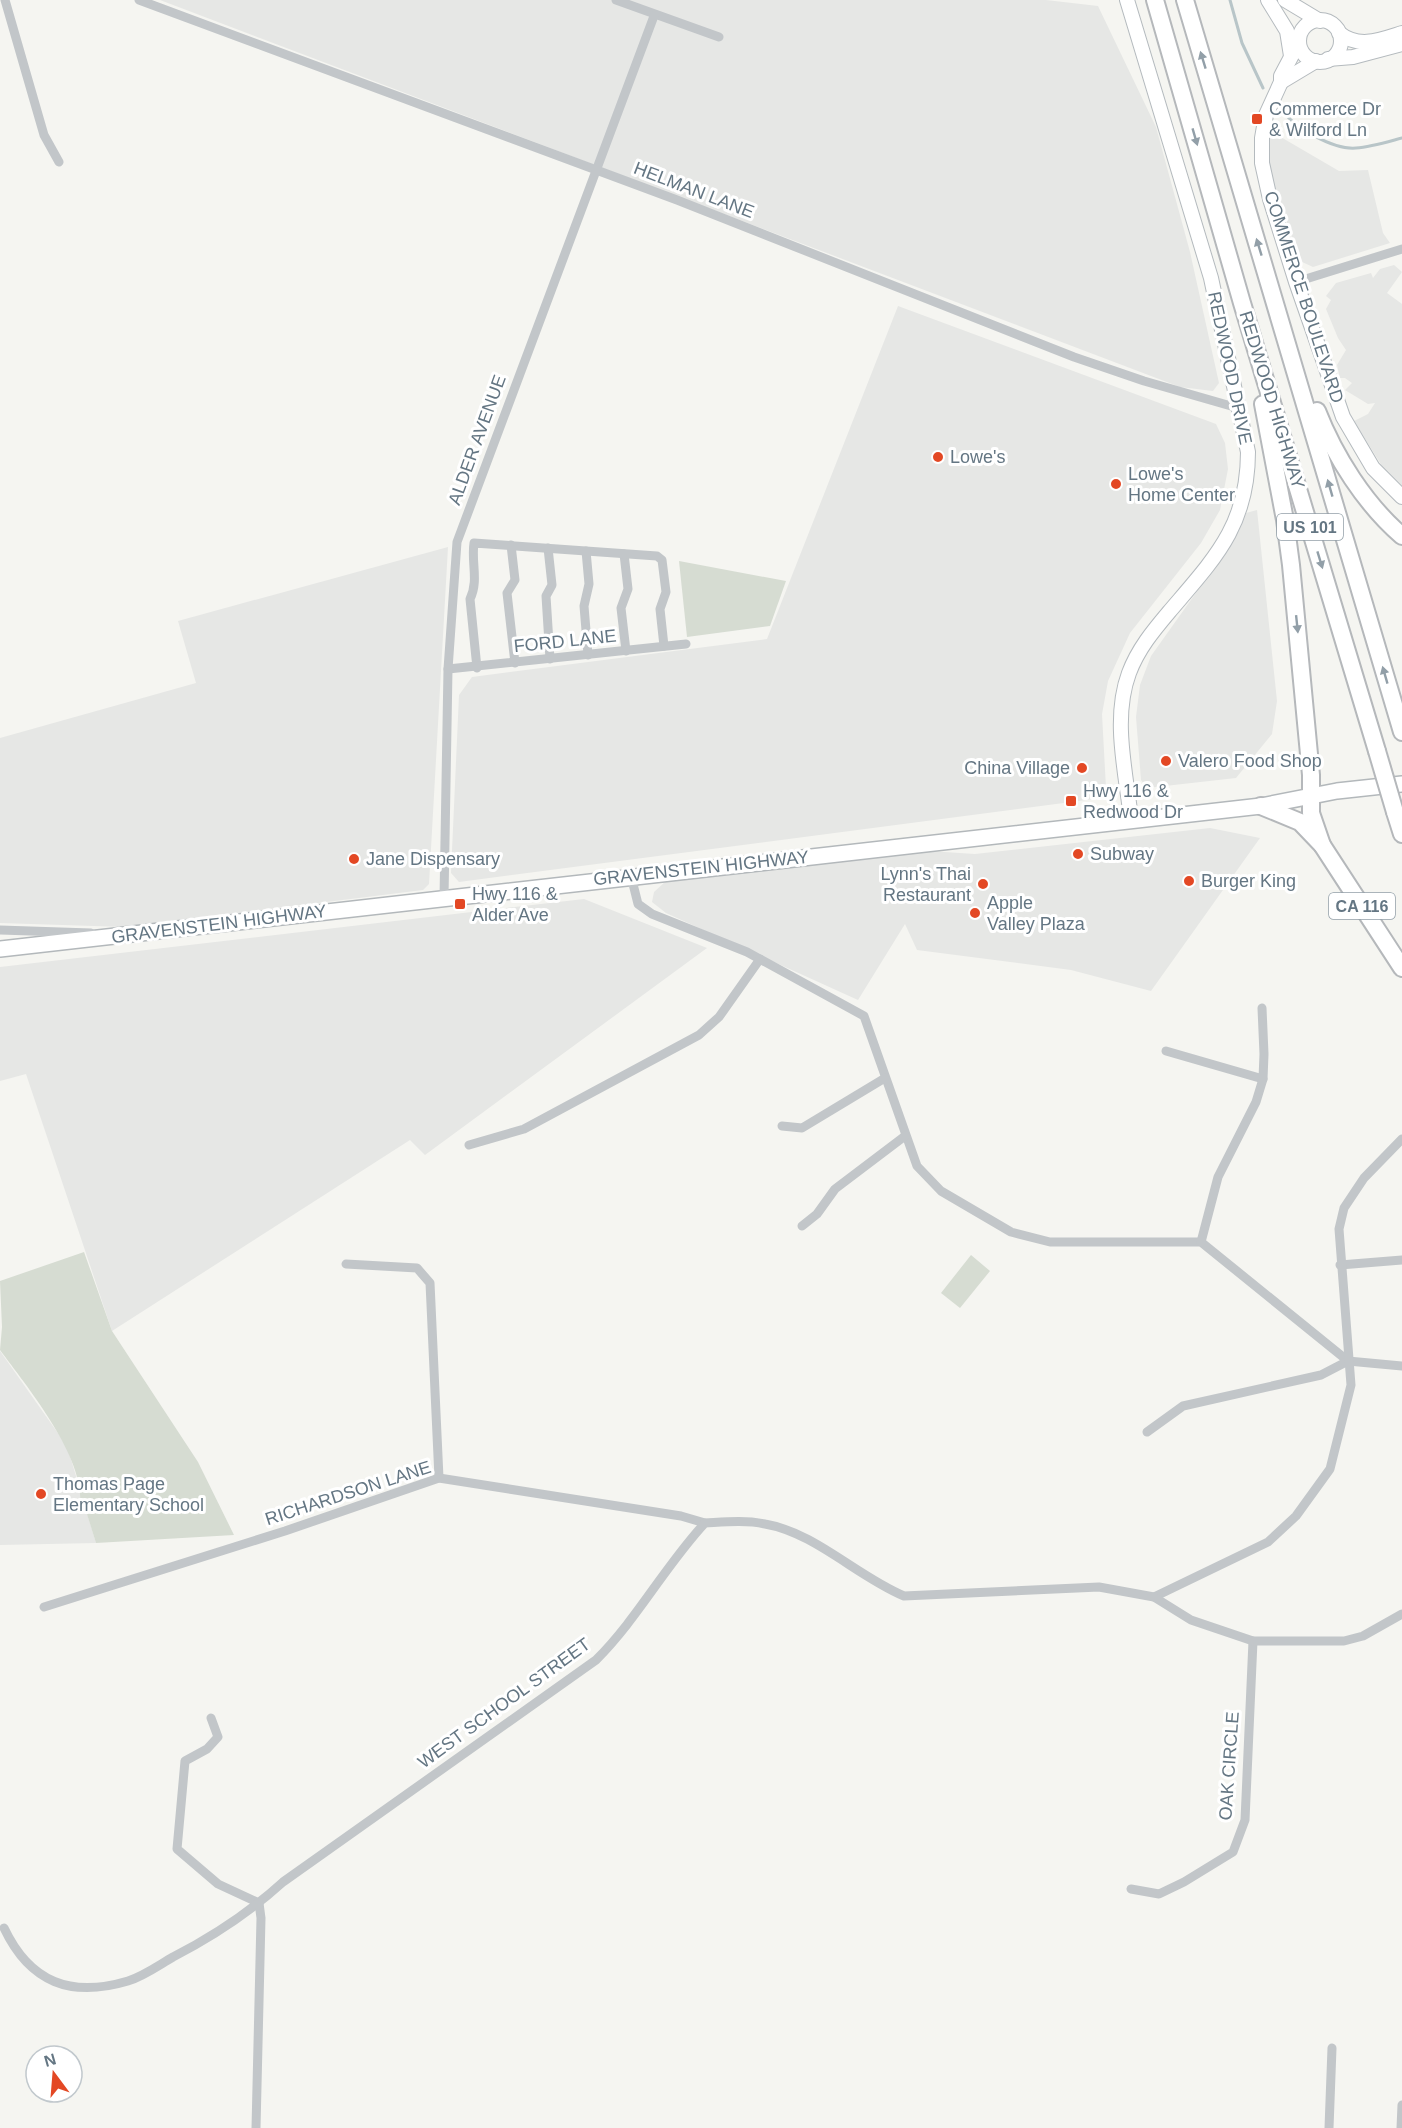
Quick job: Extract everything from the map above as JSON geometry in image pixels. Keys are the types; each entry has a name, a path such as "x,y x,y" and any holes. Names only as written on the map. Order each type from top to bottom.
{"highway":[{"name":"REDWOOD HIGHWAY","path":"1155,0 1242,303 1402,834"},
{"name":"REDWOOD HIGHWAY","path":"1185,0 1402,732"},
{"path":"1242,303 1285,520 1310,764 1311,813 1322,845"},
{"path":"1276,303 1334,448 1369,499 1402,536"},
{"name":"CA 116","path":"1261,806 1300,822 1322,845 1402,968"}],"main road":[{"name":"GRAVENSTEIN HIGHWAY","path":"0,949 1261,806 1311,796 1402,784"}],"street":[{"path":"5,0 44,135 59,162"},
{"name":"HELMAN LANE","path":"139,0 597,170 928,297 1074,357 1144,381 1238,408"},
{"path":"616,0 654,16 719,37"},
{"name":"REDWOOD DRIVE","path":"1127,0 1211,278 1248,452 1246,490 1241,510 1212,561 1144,642 1129,674 1121,710 1131,819"},
{"path":"1268,0 1289,14 1300,37 1303,54 1322,60 1353,57 1402,44"},
{"path":"1268,0 1284,23 1292,56"},
{"path":"1285,0 1320,21 1333,25 1339,33 1360,43 1402,33"},
{"name":"ALDER AVENUE","path":"444,898 448,669 457,542 654,16"},
{"path":"1300,37 1310,23 1320,21"},
{"path":"1322,60 1339,50 1339,33"},
{"name":"COMMERCE BOULEVARD","path":"1300,37 1272,99 1262,138 1262,163 1296,282 1336,402 1350,431 1373,468 1402,497"},
{"name":"COMMERCE BOULEVARD","path":"1281,82 1322,60"},
{"path":"1296,282 1402,249"},
{"path":"477,668 470,599 475,583 472,555 474,543 657,556 662,560 666,592 660,609 664,646"},
{"path":"511,545 515,580 507,593 515,663"},
{"path":"548,548 552,585 546,596 550,659"},
{"path":"586,551 589,584 584,606 588,655"},
{"path":"624,554 628,588 621,608 626,651"},
{"name":"FORD LANE","path":"448,669 477,668 686,644"},
{"path":"631,876 638,904 652,914 760,959 864,1016 917,1166 935,1186 1011,1232 1050,1242 1201,1242 1348,1360 1402,1366"},
{"path":"0,930 142,933"},
{"path":"469,1145 524,1129 699,1035 720,1017 760,959"},
{"path":"1201,1242 1218,1177 1256,1102 1263,1079 1262,1008"},
{"path":"1166,1052 1263,1079"},
{"path":"782,1126 802,1128 885,1078"},
{"path":"802,1226 818,1214 835,1189 905,1136"},
{"path":"1154,1597 1268,1542 1296,1516 1330,1469 1351,1385 1340,1265 1339,1228 1344,1208 1364,1178 1402,1139"},
{"path":"1340,1265 1402,1260"},
{"path":"346,1264 417,1268 430,1283 439,1478"},
{"path":"1147,1432 1183,1406 1322,1375 1348,1360"},
{"name":"RICHARDSON LANE","path":"44,1607 285,1531 439,1478 681,1516 705,1524"},
{"path":"705,1524 745,1521 767,1524 795,1535 836,1557 882,1587 904,1596 1100,1587 1154,1597 1191,1620 1253,1641 1344,1641 1364,1635 1402,1614"},
{"name":"WEST SCHOOL STREET","path":"4,1928 26,1963 40,1975 65,1986 91,1989 130,1980 193,1947 259,1903 283,1882 596,1660 629,1624 669,1565 705,1524"},
{"name":"OAK CIRCLE","path":"1131,1889 1159,1894 1184,1882 1233,1852 1245,1820 1253,1641"},
{"path":"211,1718 218,1737 207,1749 185,1761 177,1849 218,1884 259,1903 261,1918 256,2128"},
{"path":"1329,2128 1332,2048"},
{"path":"1401,2128 1402,2104"}],"shaded area":[{"path":"160,0 1046,0 1098,6 1156,127 1190,252 1219,383 1213,391 1180,387"},
{"path":"1263,133 1279,136 1339,171 1368,170 1383,233 1390,243 1313,267 1300,261 1269,170"},
{"path":"1394,265 1402,272 1387,293 1402,304 1402,490 1392,482 1354,421 1368,414 1375,403 1368,404 1345,390 1352,383 1345,378 1340,378 1337,365 1346,350 1338,338 1326,309 1331,300 1326,296 1336,283 1371,273 1373,278 1380,269"},
{"path":"898,306 1216,424 1225,443 1228,469 1220,510 1201,543 1130,633 1108,681 1102,714 1106,788 1094,799 459,882 451,873 459,695 472,677 767,639"},
{"path":"1257,510 1277,701 1272,734 1236,778 1147,788 1141,780 1136,717 1140,685 1151,656 1230,545 1246,513"},
{"path":"448,547 429,884 423,890 125,927 0,923 0,738 196,683 178,621"},
{"path":"679,561 786,581 770,626 687,637"},
{"path":"1210,828 1260,838 1151,991 1071,970 917,950 905,924 858,1000 666,913 652,902 654,892 666,881 929,851 975,854"},
{"path":"584,899 707,948 425,1155 410,1140 112,1331 26,1074 0,1081 0,967"},
{"path":"84,1252 112,1331 198,1462 234,1535 96,1543 87,1514 80,1506 79,1487 74,1467 65,1446 39,1403 0,1350 2,1327 0,1281"},
{"path":"971,1255 990,1271 960,1308 941,1293"},
{"name":"Thomas Page Elementary School","path":"0,1351 67,1446 96,1543 0,1545"}],"waterway":[{"path":"1230,0 1242,43 1263,88"},
{"path":"1280,108 1294,123 1314,136 1347,148 1402,138"}],"place":[{"name":"Commerce Dr & Wilford Ln","path":"1257,119"},
{"name":"Lowe's","path":"938,457"},
{"name":"Lowe's Home Center","path":"1116,484"},
{"name":"Valero Food Shop","path":"1166,761"},
{"name":"China Village","path":"1082,768"},
{"name":"Hwy 116 & Redwood Dr","path":"1071,801"},
{"name":"Subway","path":"1078,854"},
{"name":"Jane Dispensary","path":"354,859"},
{"name":"Burger King","path":"1189,881"},
{"name":"Lynn's Thai Restaurant","path":"983,884"},
{"name":"Hwy 116 & Alder Ave","path":"460,904"},
{"name":"Apple Valley Plaza","path":"975,913"},
{"name":"Thomas Page Elementary School","path":"41,1494"}]}
